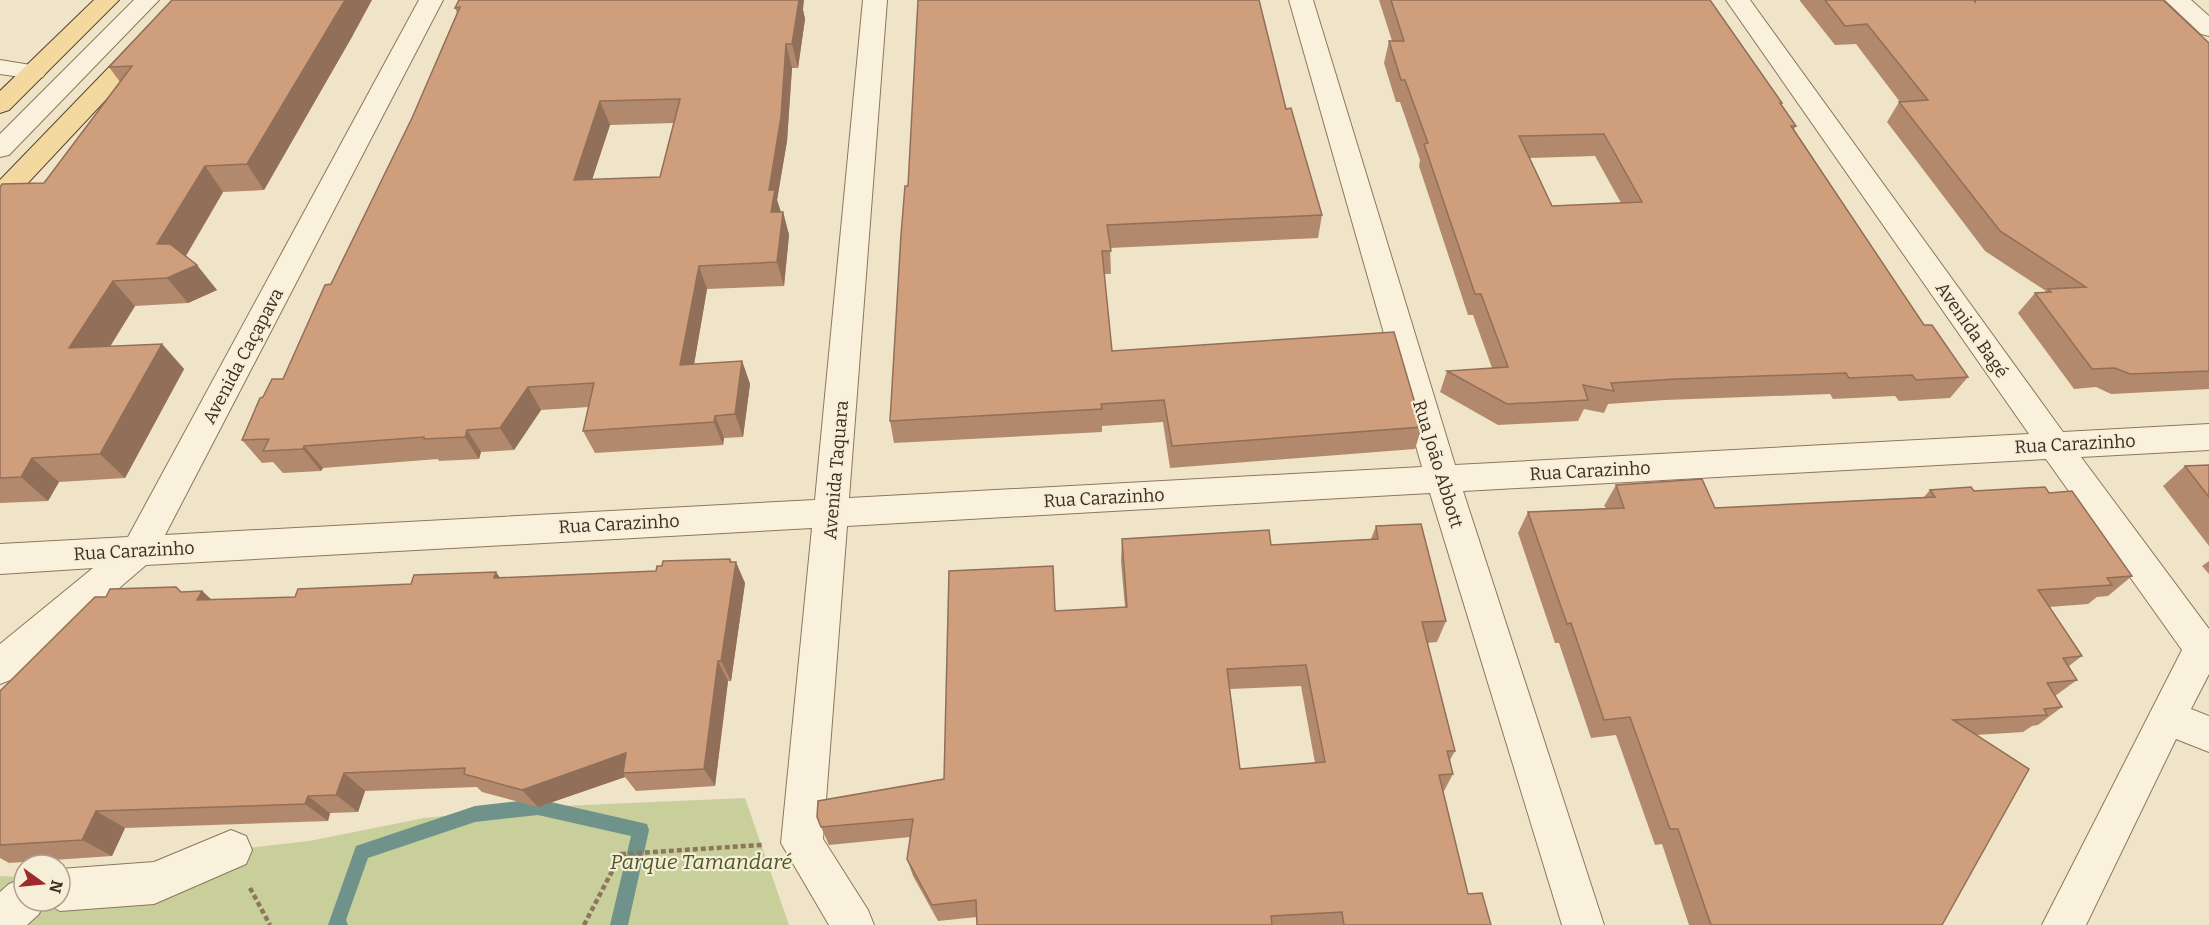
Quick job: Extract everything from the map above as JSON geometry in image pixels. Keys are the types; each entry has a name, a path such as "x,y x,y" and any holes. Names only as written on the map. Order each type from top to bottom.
{"main road":[{"path":"0,105 107,0"},
{"path":"0,196 187,0"}],"street":[{"path":"0,149 147,0"},
{"name":"Avenida Caçapava","path":"0,667 139,551 431,0"},
{"name":"Avenida Taquara","path":"802,843 833,513 875,0"},
{"name":"Rua João Abbott","path":"1301,0 1442,479 1583,925"},
{"name":"Avenida Bagé","path":"1738,0 2054,445 2206,653"},
{"path":"2177,0 2209,29"},
{"path":"0,67 34,72"},
{"name":"Rua Carazinho","path":"0,559 2209,437"},
{"path":"2063,925 2167,718 2206,653"},
{"path":"2167,718 2209,734"},
{"path":"802,843 844,922"},
{"path":"72,889 154,883 231,850"},
{"path":"0,921 12,910"}],"path":[{"path":"584,925 621,854 802,843"}],"green space":[{"name":"Parque Tamandaré","path":"745,798 789,925 0,925 0,876 12,876 12,913 72,913 72,874 231,850 309,841 424,818 538,807"}],"building":[{"path":"172,0 345,0 247,164 205,166 157,244 170,244 197,265 167,278 113,281 69,348 162,344 100,454 32,458 21,477 0,478 0,187 2,184 44,183 132,66 109,67"},
{"path":"459,0 799,0 792,44 786,44 781,117 769,190 775,190 771,212 783,212 777,262 699,266 680,365 742,361 735,414 715,416 714,422 583,431 594,383 528,387 500,428 467,430 465,437 424,439 424,437 263,451 269,439 242,440 260,398 263,397 272,379 283,379 325,285 331,284 412,118 460,7 455,8","holes":["680,99 660,177 574,180 600,101"]},
{"path":"918,0 1259,0 1286,109 1291,108 1322,215 1107,225 1111,251 1102,251 1112,351 1394,332 1422,427 1172,446 1164,400 1101,404 1102,409 890,421 901,235 905,186 908,186"},
{"path":"1391,0 1710,0 1782,103 1780,103 1796,126 1791,126 1924,325 1932,325 1968,377 1916,380 1912,375 1849,378 1846,373 1677,379 1611,383 1614,391 1583,385 1588,400 1507,404 1447,371 1508,367 1481,294 1475,294 1424,144 1428,143 1405,80 1401,80 1389,41 1404,41","holes":["1604,134 1642,202 1552,206 1519,136"]},
{"path":"1825,0 1974,0 1975,2 1976,0 2163,0 2209,43 2209,371 2130,374 2115,368 2092,369 2035,293 2051,292 2048,289 2086,287 2000,231 1899,102 1928,100 1867,24 1845,26"},
{"path":"2209,465 2209,497 2185,466"},
{"path":"1702,479 1715,508 1935,497 1930,490 1971,487 1974,491 2045,487 2049,493 2072,491 2132,576 2107,578 2112,585 2038,590 2082,656 2063,658 2077,680 2047,683 2062,707 2044,709 2047,715 1953,720 2029,769 1942,925 1711,925 1678,829 1670,829 1630,717 1604,720 1571,623 1567,624 1528,512 1624,508 1616,485"},
{"path":"1421,524 1446,621 1422,622 1455,751 1447,751 1453,774 1439,775 1468,894 1482,893 1491,925 1344,925 1342,912 1271,916 1272,925 977,925 976,900 932,905 907,859 913,819 821,827 817,817 818,801 944,779 949,571 1053,566 1055,611 1127,607 1122,539 1269,530 1271,545 1378,539 1376,526","holes":["1306,665 1325,762 1240,769 1227,669"]},
{"path":"730,559 730,562 736,562 721,661 718,661 704,769 623,773 626,753 522,790 464,774 465,768 344,773 336,795 308,796 305,804 96,811 82,840 0,845 0,691 95,597 106,597 110,589 176,587 181,592 202,591 197,600 295,597 298,589 411,584 414,575 496,572 494,578 656,571 657,566 662,566 663,561"}],"waterway":[{"path":"339,925 336,923 362,852 475,814 538,807 641,830 619,925"}]}
